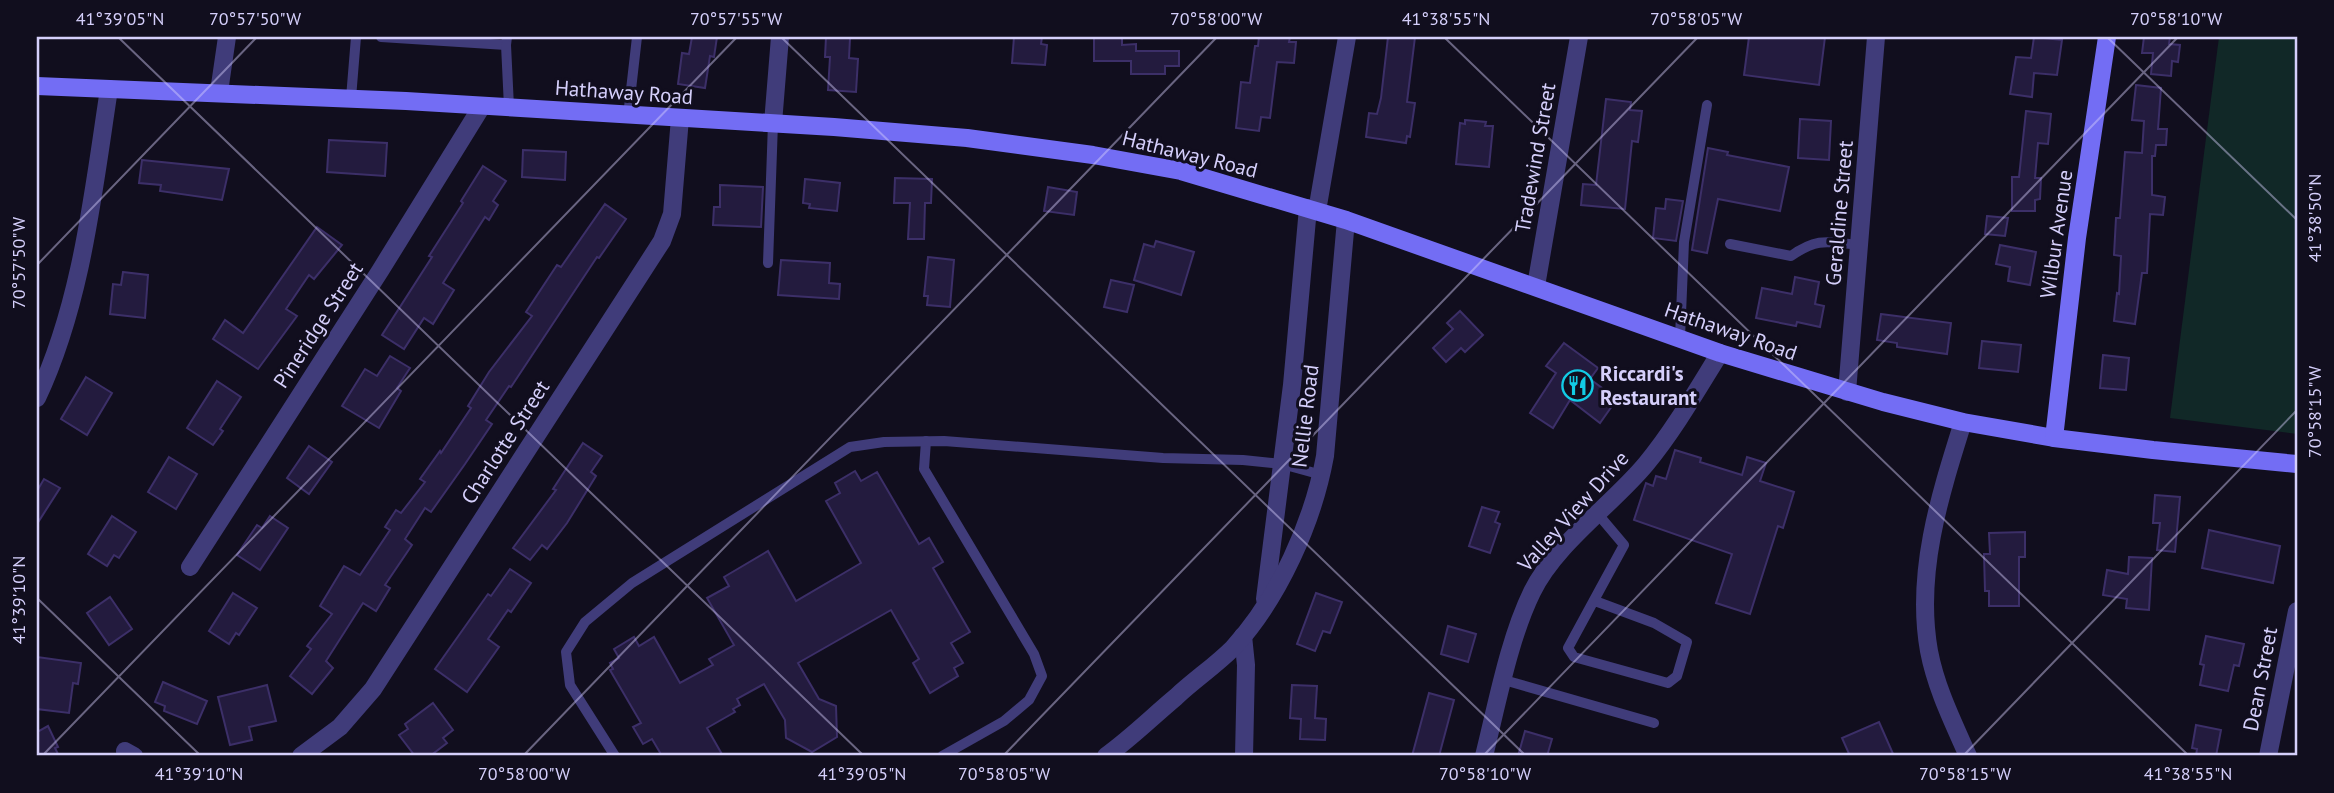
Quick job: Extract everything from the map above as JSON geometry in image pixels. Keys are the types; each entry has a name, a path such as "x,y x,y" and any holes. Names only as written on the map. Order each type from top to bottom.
{"main road":[{"name":"Wilbur Avenue","path":"2054,438 2077,238 2107,37"},
{"name":"Hathaway Road","path":"37,86 351,98 773,123 926,134 1093,155 1181,172 1346,220 1720,353 1847,392 1963,422 2054,438 2297,464"}],"street":[{"path":"219,92 227,37"},
{"path":"773,123 780,37"},
{"name":"Nellie Road","path":"1264,606 1312,210 1347,37"},
{"name":"Tradewind Street","path":"1536,286 1579,37"},
{"name":"Geraldine Street","path":"1847,392 1876,37"},
{"path":"37,398 61,340 75,290 109,89"},
{"name":"Pineridge Street","path":"190,567 380,271 482,106"},
{"name":"Charlotte Street","path":"301,756 340,727 373,689 662,241 672,214 680,118"},
{"name":"Nellie Road","path":"1106,756 1219,661 1243,636 1292,561 1322,475 1333,381 1346,220"},
{"name":"Valley View Drive","path":"1484,756 1521,617 1533,590 1564,548 1645,464 1672,429 1720,353"},
{"path":"1963,422 1930,544 1925,604 1929,653 1937,683 1968,756"},
{"name":"Dean Street","path":"2268,756 2297,611"},
{"path":"1243,636 1246,665 1244,756"}],"lane":[{"path":"351,98 356,37"},
{"path":"381,37 506,41 509,107"},
{"path":"628,116 637,37"},
{"path":"1680,338 1684,242 1707,105"},
{"path":"768,263 773,123"},
{"path":"1730,244 1791,256 1806,245 1821,241 1859,245"},
{"path":"926,441 924,469 1034,654 1042,676 1029,700 1004,721 942,756"},
{"path":"615,756 570,685 566,652 585,622 632,583 850,447 867,443 926,441 1163,458 1243,460 1282,464 1322,475"},
{"path":"1595,601 1654,623 1688,642 1677,676 1668,683 1574,657 1568,648 1624,545 1597,513"},
{"path":"1504,680 1654,723"}],"green space":[{"path":"2219,37 2297,37 2297,434 2170,418"}],"building":[{"path":"692,37 717,37 714,57 710,56 705,88 678,84 682,53 689,54"},
{"path":"826,37 850,38 849,58 858,59 856,92 828,90 830,57 825,57"},
{"path":"1014,37 1042,37 1041,44 1047,45 1045,65 1012,63"},
{"path":"1094,37 1122,37 1122,45 1136,44 1136,51 1179,51 1179,66 1165,66 1165,74 1131,74 1131,61 1094,61"},
{"path":"1259,37 1290,37 1289,42 1296,42 1294,63 1277,62 1270,118 1261,117 1259,131 1236,128 1241,82 1250,83 1255,46 1258,46"},
{"path":"1388,37 1415,37 1407,102 1415,103 1410,137 1407,136 1406,143 1366,137 1369,113 1377,114 1381,98"},
{"path":"1749,37 1825,37 1819,85 1744,75"},
{"path":"2034,37 2062,40 2057,75 2034,73 2032,97 2010,94 2016,57 2031,58"},
{"path":"2144,37 2170,37 2169,44 2180,45 2178,62 2172,61 2171,76 2151,74 2153,53 2142,53"},
{"path":"2136,85 2161,88 2158,129 2167,129 2166,145 2156,145 2155,156 2152,156 2152,195 2165,197 2163,215 2150,214 2147,273 2142,273 2135,324 2114,321 2121,256 2114,255 2125,152 2142,153 2144,121 2132,120"},
{"path":"1606,99 1631,102 1630,110 1642,111 1638,142 1632,141 1625,209 1581,205 1583,184 1596,185"},
{"path":"2026,111 2051,114 2048,144 2038,143 2035,178 2041,178 2040,199 2035,200 2035,211 2012,211 2012,177 2019,177"},
{"path":"1800,119 1831,121 1829,160 1798,158"},
{"path":"1465,120 1486,122 1485,126 1493,126 1489,167 1456,164 1460,123 1465,124"},
{"path":"329,140 387,143 385,176 327,172"},
{"path":"1708,148 1728,152 1727,155 1789,167 1780,211 1718,199 1707,253 1692,250"},
{"path":"523,150 566,152 565,180 522,177"},
{"path":"142,160 229,169 222,200 160,191 161,185 139,183"},
{"path":"483,166 506,181 493,201 498,205 489,220 485,217 443,283 454,290 433,324 424,318 404,349 382,335 432,257 429,256"},
{"path":"895,178 932,179 931,203 925,203 924,239 908,239 910,203 894,203"},
{"path":"805,179 840,183 837,211 809,208 810,204 803,203"},
{"path":"720,185 763,187 761,227 713,225 714,207 720,207"},
{"path":"1048,187 1077,192 1074,215 1044,211"},
{"path":"1666,199 1683,201 1676,241 1653,238 1656,208 1665,209"},
{"path":"605,204 626,219 486,420 492,424 465,464 431,512 425,508 405,539 412,545 385,585 390,588 376,611 363,603 326,661 333,668 312,694 290,676 311,649 307,646 332,614 320,606 344,566 360,575 390,530 385,527 396,510 401,513 425,482 420,479 471,408 468,406 489,372 532,316 526,312 557,265 561,267"},
{"path":"1987,216 2008,218 2005,236 1985,234"},
{"path":"317,227 342,245 314,279 309,275 286,309 297,316 258,369 213,339 225,320 243,333"},
{"path":"1156,241 1194,252 1181,295 1134,280 1144,244 1154,247"},
{"path":"2000,245 2036,252 2030,285 2008,281 2010,267 1996,264"},
{"path":"928,257 954,260 950,307 927,305 928,296 924,296"},
{"path":"781,260 830,263 829,283 840,284 839,299 778,295"},
{"path":"123,272 148,275 145,318 110,314 113,284 121,285"},
{"path":"1795,277 1819,282 1815,304 1824,306 1820,327 1797,322 1796,326 1756,318 1762,288 1792,294"},
{"path":"1111,280 1134,285 1127,312 1104,307"},
{"path":"1460,311 1483,335 1465,352 1461,348 1446,362 1433,348 1453,329 1447,323"},
{"path":"1881,314 1951,323 1947,354 1897,347 1897,343 1877,340"},
{"path":"1982,341 2021,345 2018,372 1979,368"},
{"path":"1564,343 1598,368 1590,379 1617,399 1600,423 1570,400 1553,428 1530,413 1556,373 1546,366"},
{"path":"2103,355 2129,358 2126,390 2100,388"},
{"path":"390,356 410,368 397,388 401,391 379,428 342,406 365,369 377,376"},
{"path":"86,377 112,393 87,435 61,419"},
{"path":"217,381 241,397 213,445 187,428"},
{"path":"583,443 602,456 591,472 596,476 567,523 547,549 542,545 530,560 513,548 556,490 553,489"},
{"path":"309,446 332,462 309,494 287,478"},
{"path":"1675,450 1701,458 1700,462 1742,475 1747,457 1766,463 1760,481 1794,492 1783,528 1778,526 1750,614 1716,603 1732,554 1634,520 1646,483 1653,486 1656,476 1666,479"},
{"path":"169,457 197,474 176,509 148,492"},
{"path":"855,471 861,481 877,472 919,544 929,538 943,562 933,568 970,632 951,643 963,663 954,668 958,676 930,693 913,663 919,659 891,610 798,663 819,699 836,706 837,737 812,752 786,738 785,720 764,684 737,699 740,705 733,709 735,712 707,728 723,756 662,756 652,739 643,744 633,727 641,723 610,670 613,669 610,663 619,658 614,649 634,637 639,646 654,637 680,683 713,665 709,659 734,645 707,598 729,586 724,577 768,551 796,601 861,563 826,501 840,493 835,483"},
{"path":"44,479 60,488 37,524 37,491"},
{"path":"2155,495 2180,497 2175,552 2157,550 2160,523 2153,523"},
{"path":"1482,507 1499,512 1495,522 1500,524 1490,553 1469,546"},
{"path":"112,516 136,532 119,558 114,555 107,566 88,554"},
{"path":"270,516 288,528 260,570 237,555 257,525 262,528"},
{"path":"2209,530 2280,546 2273,583 2202,568"},
{"path":"2025,532 2025,557 2019,557 2019,606 1989,606 1989,591 1985,591 1984,554 1990,554 1989,533"},
{"path":"2129,557 2152,558 2149,610 2126,608 2127,599 2103,595 2107,570 2128,574"},
{"path":"510,569 531,583 488,639 499,647 467,692 435,669 488,594 491,596"},
{"path":"233,593 257,608 239,635 236,633 229,644 209,631"},
{"path":"1316,593 1342,602 1330,633 1323,631 1315,651 1297,644"},
{"path":"110,597 132,629 109,645 87,613"},
{"path":"1448,626 1476,634 1468,662 1441,654"},
{"path":"2206,636 2244,644 2239,666 2234,665 2228,691 2200,685 2204,665 2200,664"},
{"path":"37,657 81,663 78,684 73,683 69,713 37,709"},
{"path":"163,682 207,701 197,724 164,711 165,706 155,702"},
{"path":"267,685 276,721 249,727 252,740 230,745 218,697"},
{"path":"1292,685 1317,686 1315,718 1326,719 1325,740 1300,739 1301,719 1290,718"},
{"path":"1429,693 1454,700 1439,756 1412,756"},
{"path":"433,703 453,730 443,738 447,743 430,756 415,756 399,735 408,729 405,724"},
{"path":"1879,722 1894,756 1850,756 1842,738"},
{"path":"2196,725 2221,730 2216,756 2196,756 2197,749 2192,748"},
{"path":"48,726 58,747 55,748 59,756 37,756 37,732"},
{"path":"1525,731 1552,739 1547,756 1518,756"}],"place":[{"name":"Riccardi's Restaurant","path":"1577,385"}]}
